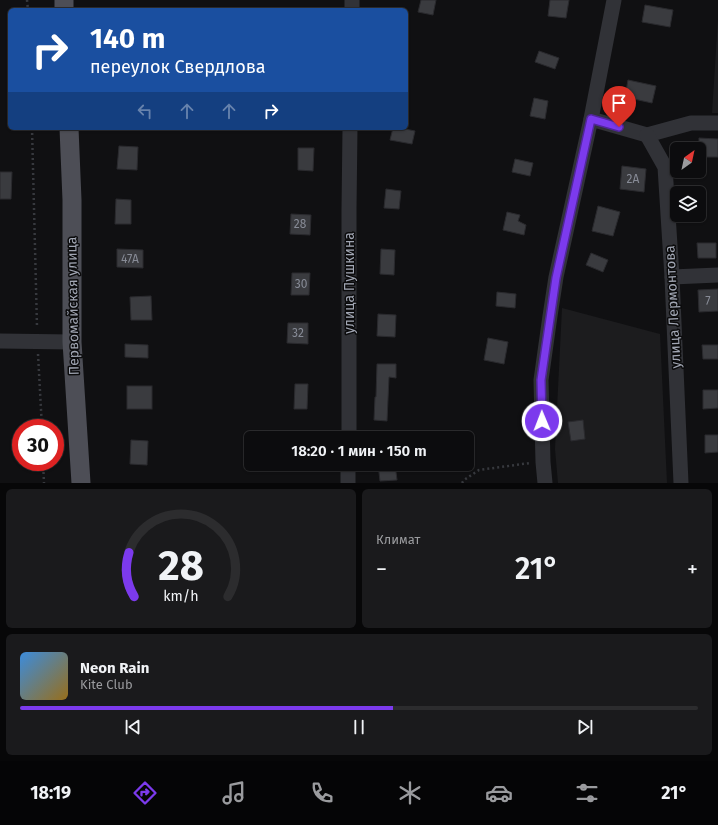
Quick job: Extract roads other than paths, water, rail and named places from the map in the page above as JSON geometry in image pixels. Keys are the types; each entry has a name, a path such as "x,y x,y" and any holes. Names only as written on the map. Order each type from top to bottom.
{"main road":[{"name":"Первомайская улица","path":"69,130 72,200 72,342 81,483"}],"street":[{"path":"545,483 541,380 550,316 556,278 591,119 614,0"},
{"path":"591,119 647,135 691,123 718,123"},
{"name":"улица Пушкина","path":"348,431 350,130"},
{"name":"улица Лермонтова","path":"647,135 665,167 672,277 681,483"},
{"path":"672,277 718,275"},
{"path":"0,342 72,342"},
{"path":"348,471 348,483"}]}
